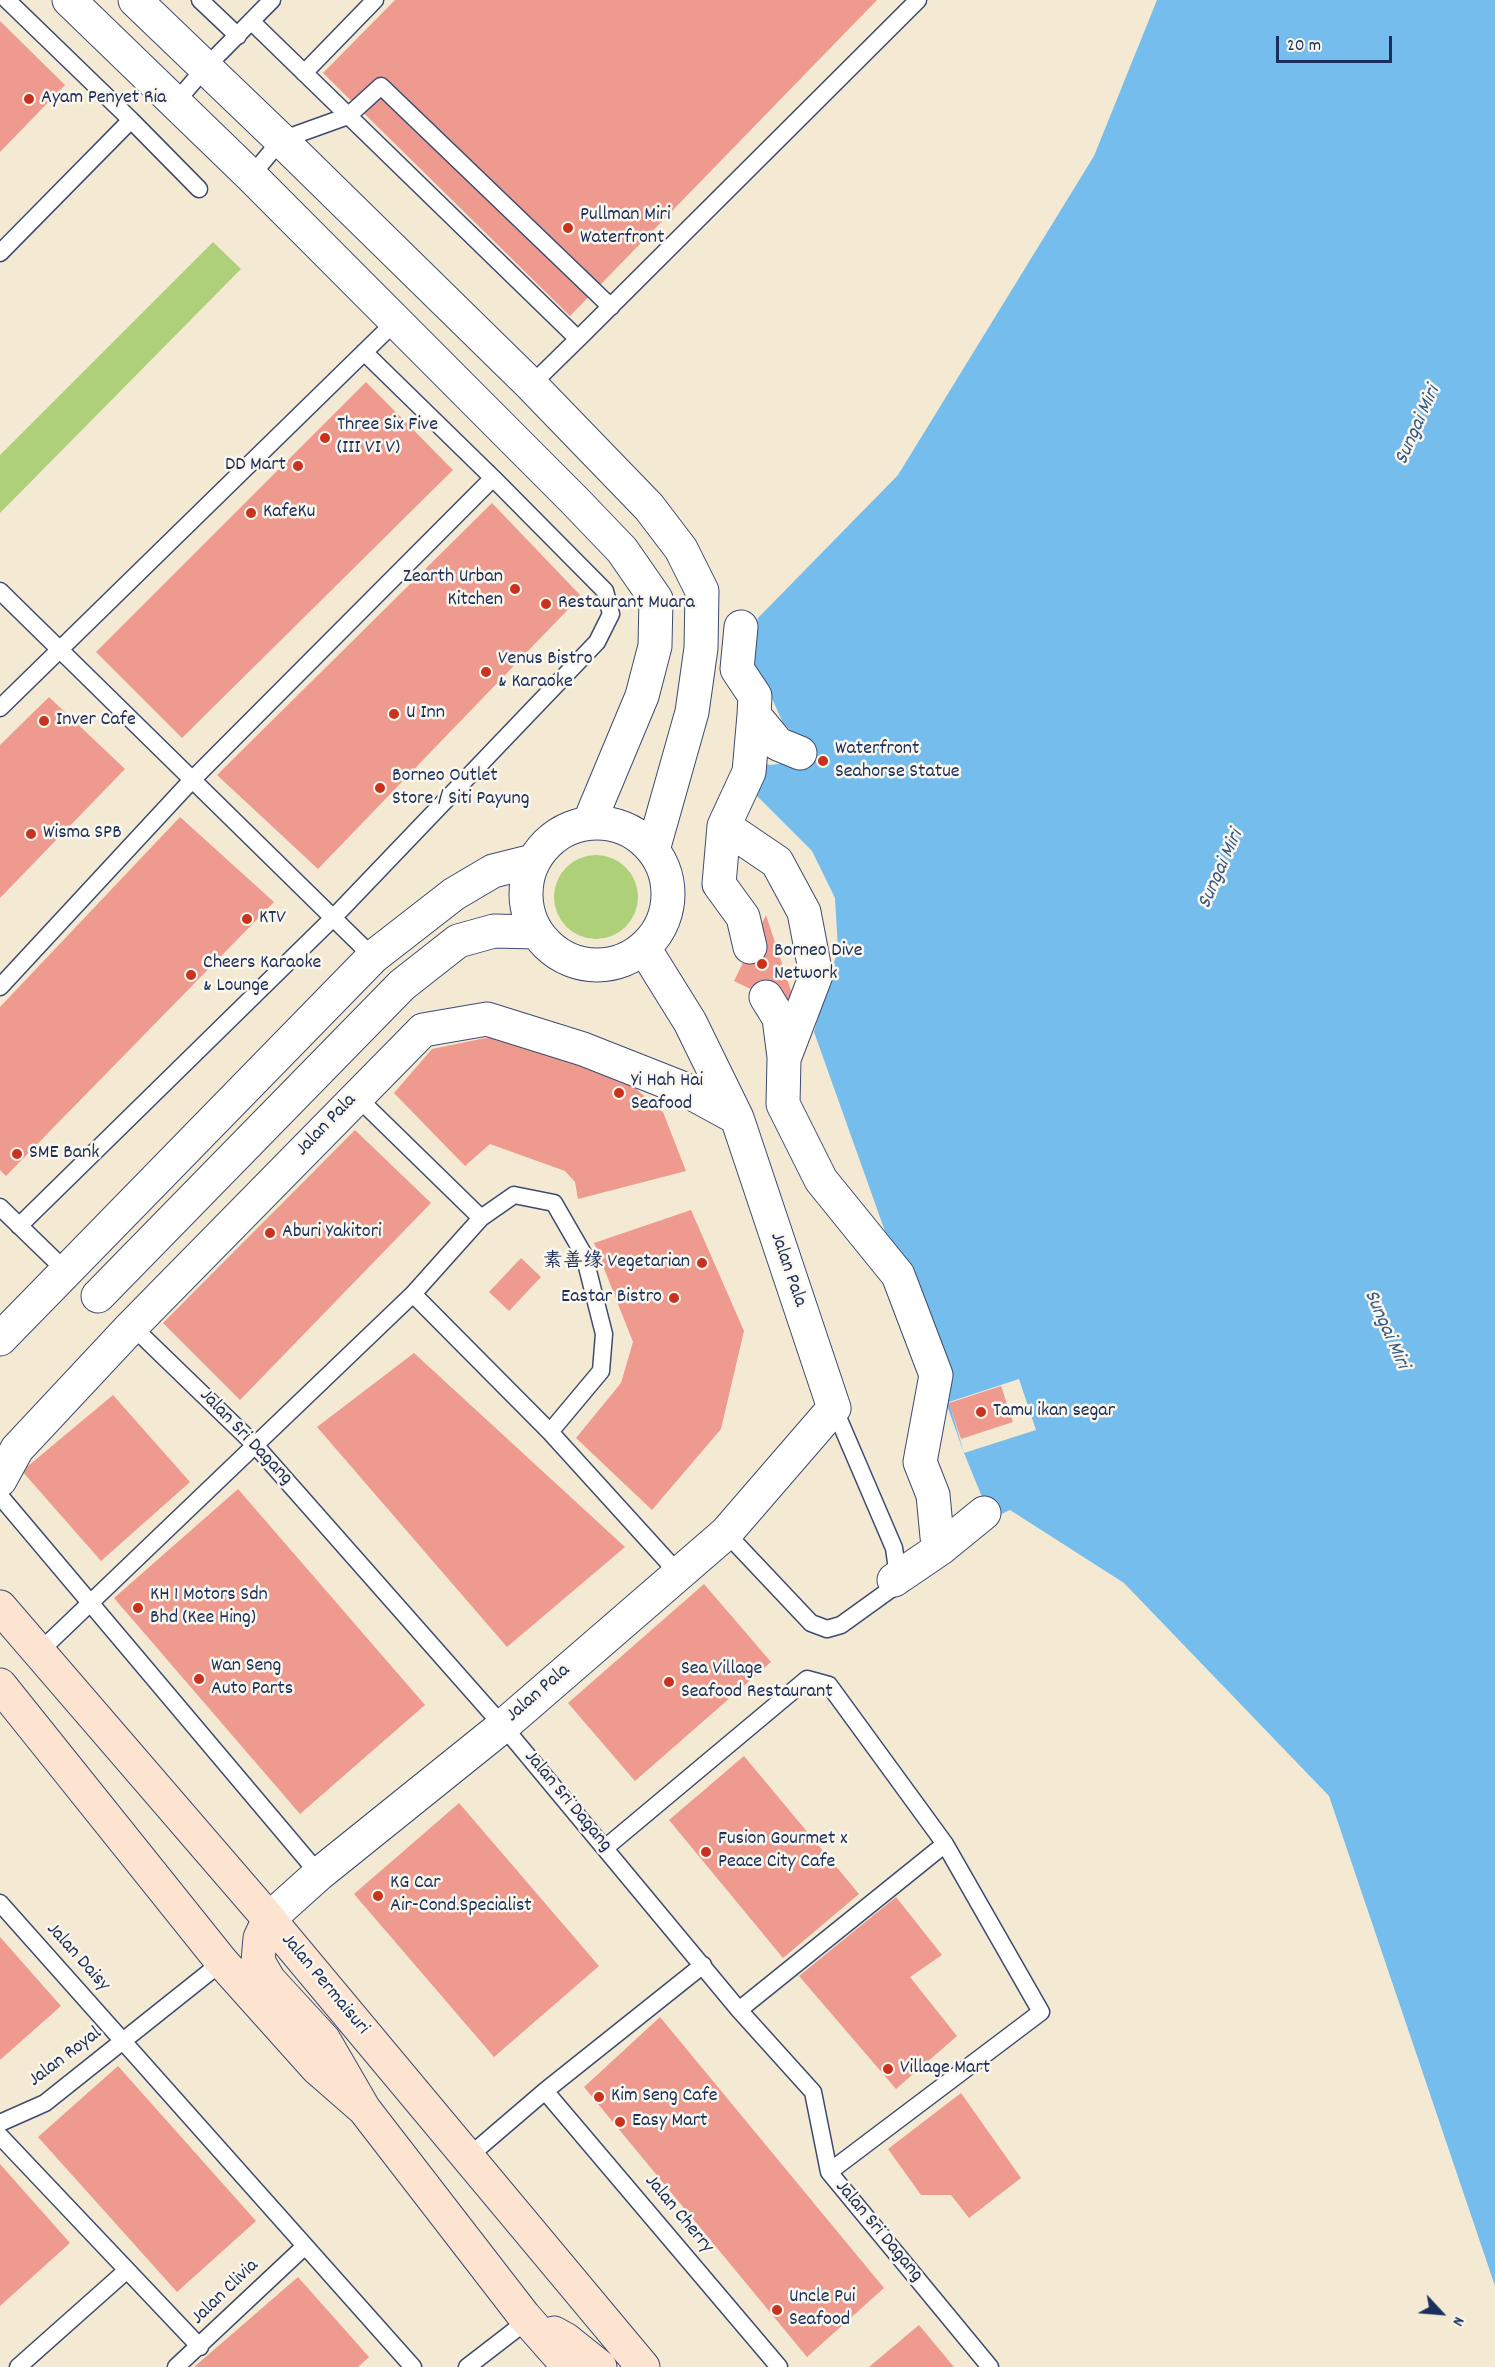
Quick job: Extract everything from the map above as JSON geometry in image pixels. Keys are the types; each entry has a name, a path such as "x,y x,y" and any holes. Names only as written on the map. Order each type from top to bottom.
{"street":[{"path":"69,0 251,176 622,550 656,598 655,646 642,696 589,823"},
{"path":"135,0 282,140 531,385 649,507 681,549 702,591 701,648 692,712 652,850"},
{"path":"741,627 737,669 755,696 749,772 724,826 718,884 743,917 750,947"},
{"path":"754,716 778,744 800,753"},
{"path":"589,823 613,825 635,834 652,850 665,879 666,911 657,931 644,948 615,962 598,965 574,962 552,951 536,932 527,909 526,885 533,861 547,843 567,830 589,823"},
{"path":"724,826 777,862 804,912 816,975 784,1059"},
{"path":"0,1340 373,957 454,894 493,872 533,861"},
{"path":"98,1296 402,985 458,941 494,931 536,932"},
{"path":"644,948 690,1022 737,1118"},
{"path":"373,957 402,985"},
{"path":"766,997 779,1018 784,1059 783,1104 821,1180 898,1275 936,1376 920,1462 933,1495 937,1537 941,1548"},
{"name":"Jalan Pala","path":"0,1480 8,1444 132,1326 423,1030 487,1019 583,1049 682,1088 737,1118 834,1408 726,1533 503,1726 319,1874 269,1919"},
{"name":"Jalan Sri Dagang","path":"67,1272 132,1326"},
{"path":"894,1580 941,1548 984,1513"},
{"name":"Jalan Permaisuri","path":"0,1606 269,1919 643,2367"},
{"path":"0,1685 222,1962 317,2068 364,2109"},
{"path":"269,1919 260,1938 258,1961 269,1980 324,2040 364,2109 528,2320 569,2367"},
{"path":"528,2320 565,2338 600,2367"}],"lane":[{"path":"7,0 199,189"},
{"path":"200,0 238,36"},
{"path":"175,104 205,68 272,0"},
{"path":"304,73 375,0"},
{"path":"531,385 918,0"},
{"path":"252,21 578,339"},
{"path":"251,176 282,140 348,116 381,86 611,307"},
{"path":"0,253 131,120"},
{"path":"0,708 396,321"},
{"path":"19,1226 332,919 597,642 611,614 605,591 364,352"},
{"path":"0,987 191,781 493,478"},
{"path":"0,591 191,781 373,957"},
{"path":"0,969 17,969"},
{"path":"356,1096 481,1218"},
{"path":"39,1652 413,1294 481,1218 514,1195 554,1203 584,1255 604,1335 601,1371 550,1432"},
{"name":"Jalan Sri Dagang","path":"0,1207 67,1272"},
{"path":"413,1294 550,1432 679,1574"},
{"name":"Jalan Sri Dagang","path":"132,1326 255,1445 503,1726 739,2010 813,2092 829,2172 990,2367"},
{"path":"726,1533 811,1623 827,1629 841,1625 891,1589 897,1569 894,1548 834,1408"},
{"path":"0,1496 319,1874"},
{"path":"605,1848 807,1679 829,1685 945,1844 1041,2012 829,2172"},
{"path":"739,2010 945,1844"},
{"name":"Jalan Daisy","path":"0,1903 413,2367"},
{"name":"Jalan Royal","path":"0,2123 45,2103 222,1962"},
{"path":"468,2157 545,2091 703,1965"},
{"name":"Jalan Cherry","path":"545,2091 779,2367"},
{"path":"0,2136 200,2347"},
{"name":"Jalan Clivia","path":"176,2367 200,2347 304,2247"},
{"path":"18,2367 126,2271"},
{"path":"466,2367 528,2320"}],"green space":[{"path":"213,242 241,269 0,513 0,455"},
{"path":"588,855 604,855 620,862 631,873 638,889 635,913 626,927 604,939 588,939 572,932 561,921 554,905 554,889 561,873 572,862"}],"water":[{"name":"Sungai Miri","path":"1157,0 1495,0 1495,2286 1329,1796 1124,1583 1010,1510 991,1519 964,1453 814,1032 838,949 835,898 812,851 752,791 756,761 770,765 801,761 807,747 783,723 766,685 752,667 758,618 898,475 1094,156"}],"pier":[{"path":"1019,1379 1036,1430 964,1453 949,1402"}],"building":[{"name":"Pullman Miri Waterfront","path":"395,0 877,0 570,316 323,73"},
{"path":"0,21 65,85 0,152"},
{"path":"366,382 453,470 182,738 96,652"},
{"path":"492,503 581,596 318,869 217,775"},
{"name":"Wisma SPB","path":"49,697 125,769 0,898 0,745"},
{"path":"180,817 274,902 6,1176 0,1170 0,1007"},
{"name":"Borneo Dive Network","path":"766,915 798,1012 734,981"},
{"path":"495,1036 628,1082 663,1112 686,1171 578,1199 575,1182 565,1171 490,1144 465,1166 394,1093 432,1049"},
{"path":"355,1130 431,1203 240,1400 163,1323"},
{"path":"691,1210 744,1331 721,1429 652,1510 576,1438 621,1383 633,1342 594,1243"},
{"path":"521,1258 541,1277 509,1311 489,1292"},
{"path":"414,1353 625,1547 507,1647 317,1427"},
{"name":"Tamu ikan segar","path":"1001,1386 1013,1422 961,1439 949,1403"},
{"path":"113,1395 190,1482 101,1561 22,1471"},
{"path":"238,1489 425,1705 300,1814 114,1598"},
{"name":"Sea Village Seafood Restaurant","path":"704,1584 771,1662 635,1781 568,1703"},
{"path":"744,1756 859,1894 783,1958 669,1820"},
{"path":"459,1803 599,1966 494,2057 354,1894"},
{"path":"896,1897 942,1955 910,1977 957,2036 896,2089 799,1976"},
{"path":"0,1937 61,2006 0,2060"},
{"path":"660,2017 884,2288 807,2357 584,2087"},
{"path":"118,2066 256,2221 177,2292 38,2137"},
{"path":"961,2093 1021,2178 969,2218 951,2195 921,2195 888,2149"},
{"path":"0,2164 70,2243 0,2306"},
{"path":"298,2277 369,2357 358,2367 194,2367"},
{"path":"919,2325 954,2367 869,2367"}],"place":[{"name":"Ayam Penyet Ria","path":"29,99"},
{"name":"Pullman Miri Waterfront","path":"568,228"},
{"name":"Three Six Five (III VI V)","path":"325,438"},
{"name":"DD Mart","path":"298,466"},
{"name":"KafeKu","path":"251,513"},
{"name":"Zearth Urban Kitchen","path":"515,589"},
{"name":"Restaurant Muara","path":"546,604"},
{"name":"Venus Bistro & Karaoke","path":"486,672"},
{"name":"U Inn","path":"394,714"},
{"name":"Inver Cafe","path":"44,721"},
{"name":"Waterfront Seahorse Statue","path":"823,761"},
{"name":"Borneo Outlet Store / Siti Payung","path":"380,788"},
{"name":"Wisma SPB","path":"31,834"},
{"name":"KTV","path":"247,919"},
{"name":"Borneo Dive Network","path":"762,964"},
{"name":"Cheers Karaoke & Lounge","path":"191,975"},
{"name":"Yi Hah Hai Seafood","path":"619,1093"},
{"name":"SME Bank","path":"17,1154"},
{"name":"Aburi Yakitori","path":"270,1233"},
{"name":"素善缘 Vegetarian","path":"702,1263"},
{"name":"Eastar Bistro","path":"674,1298"},
{"name":"Tamu ikan segar","path":"981,1412"},
{"name":"KH 1 Motors Sdn Bhd (Kee Hing)","path":"138,1608"},
{"name":"Wan Seng Auto Parts","path":"199,1679"},
{"name":"Sea Village Seafood Restaurant","path":"669,1682"},
{"name":"Fusion Gourmet x Peace City Cafe","path":"706,1852"},
{"name":"KG Car Air-Cond.Specialist","path":"378,1896"},
{"name":"Village Mart","path":"888,2069"},
{"name":"Kim Seng Cafe","path":"599,2097"},
{"name":"Easy Mart","path":"620,2122"},
{"name":"Uncle Pui Seafood","path":"777,2310"}]}
